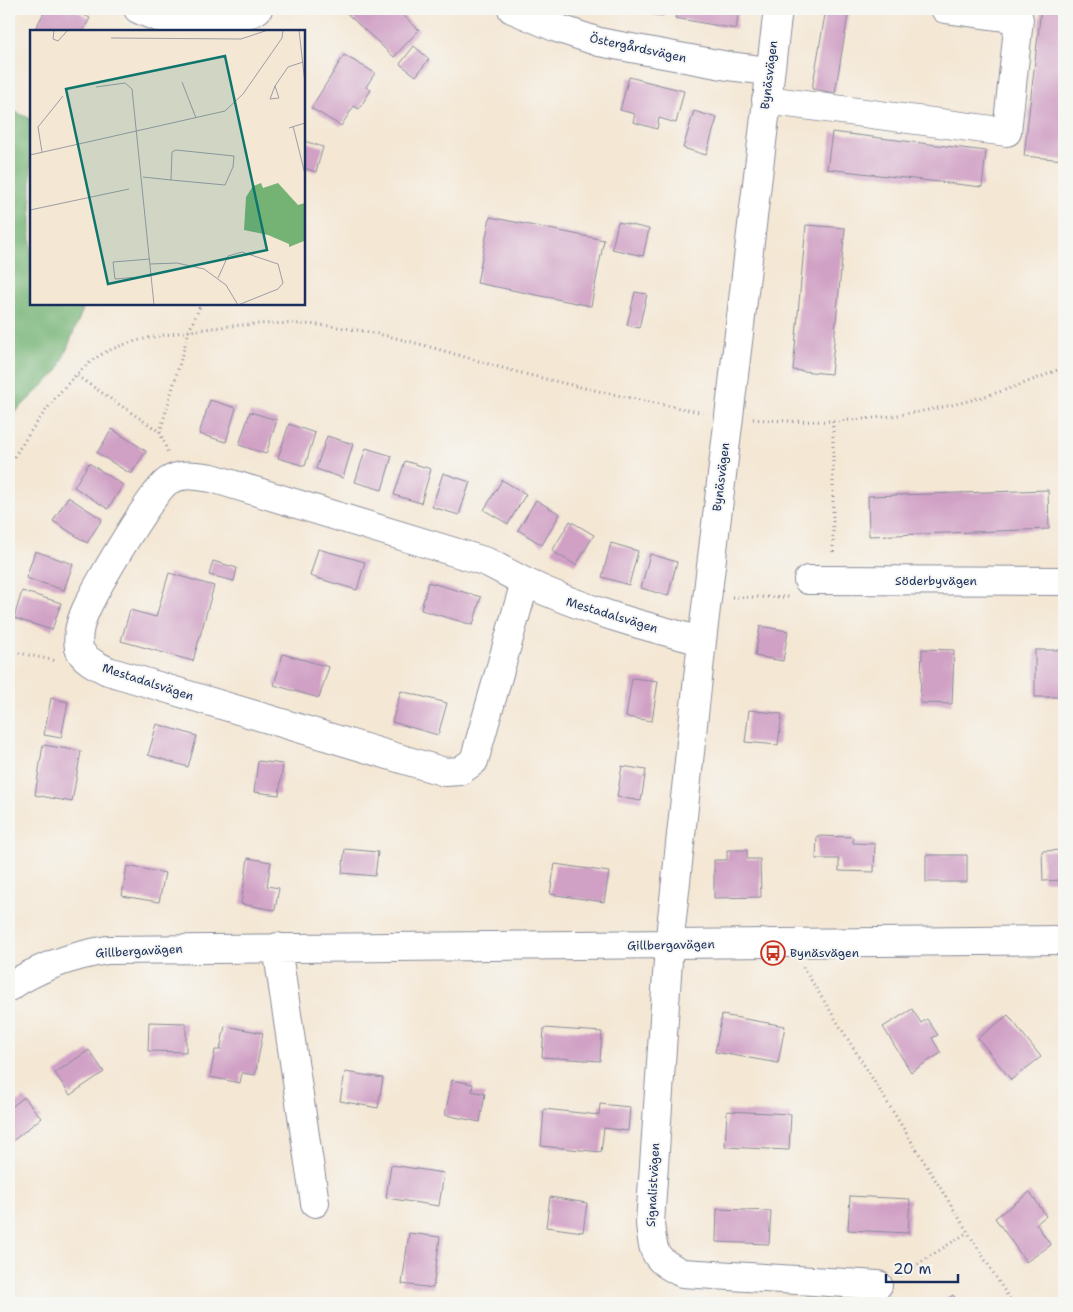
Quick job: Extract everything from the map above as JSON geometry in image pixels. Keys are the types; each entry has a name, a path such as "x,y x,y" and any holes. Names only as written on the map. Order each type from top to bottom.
{"street":[{"path":"138,9 160,18 185,21 242,16 258,9"},
{"name":"Östergårdsvägen","path":"512,9 557,28 599,42 728,66 770,71"},
{"name":"Bynäsvägen","path":"669,946 707,594 778,9"},
{"path":"766,100 1007,132 1020,19 945,9"},
{"name":"Mestadalsvägen","path":"525,582 474,761 460,771 445,772 420,766 108,671 89,662 80,650 78,634 84,615 102,579 166,481 183,474 212,478 488,562 562,600 609,617 702,641"},
{"name":"Söderbyvägen","path":"821,580 1064,581"},
{"name":"Gillbergavägen","path":"9,986 52,964 79,955 107,950 277,947 669,946 982,939 1064,940"},
{"name":"Signalistvägen","path":"669,946 650,1223 652,1248 663,1264 682,1273 878,1285"},
{"path":"277,947 315,1203"}],"path":[{"path":"77,376 160,432 189,331 201,305"},
{"path":"9,465 36,423 77,376 108,351 131,343 224,326 278,324 350,329 394,337 583,388 728,416 772,420 833,421 900,416 956,405 1012,389 1064,367"},
{"path":"707,594 736,597 797,598 821,580 833,421"},
{"path":"9,651 62,662 89,662"},
{"path":"797,943 799,961 1012,1303"},
{"path":"878,1285 889,1282 968,1232"},
{"path":"1052,1303 1064,1296"}],"green space":[{"path":"9,109 30,119 30,305 85,305 58,371 9,418"}],"building":[{"path":"46,9 73,9 90,18 84,30 35,30"},
{"path":"342,9 407,9 402,14 419,30 394,57"},
{"path":"641,9 664,9 663,16 640,13"},
{"path":"677,9 739,9 736,29 675,18"},
{"path":"826,9 849,9 835,93 812,89"},
{"path":"1041,9 1064,9 1064,160 1024,156"},
{"path":"414,46 429,59 416,76 400,64"},
{"path":"344,55 375,73 366,87 371,90 359,109 354,106 341,126 311,108"},
{"path":"629,77 684,91 676,123 659,118 657,129 633,122 635,114 620,110"},
{"path":"694,111 717,118 706,155 683,148"},
{"path":"832,132 986,151 982,187 827,169"},
{"path":"305,141 323,147 316,172 305,168"},
{"path":"490,217 604,240 591,306 477,283"},
{"path":"618,222 649,229 643,256 612,249"},
{"path":"806,225 845,228 831,374 793,370"},
{"path":"635,292 647,294 639,328 627,325"},
{"path":"210,400 236,408 226,442 199,434"},
{"path":"250,412 277,420 266,454 239,445"},
{"path":"289,424 315,433 305,466 278,458"},
{"path":"112,429 146,451 131,474 97,453"},
{"path":"327,436 353,444 343,478 316,469"},
{"path":"366,448 392,456 382,490 355,482"},
{"path":"405,461 431,469 421,503 394,495"},
{"path":"89,463 123,485 108,509 74,487"},
{"path":"443,473 470,482 459,515 432,507"},
{"path":"502,480 526,494 508,524 484,510"},
{"path":"1048,490 1049,529 869,536 868,496"},
{"path":"68,497 102,519 87,543 53,521"},
{"path":"536,500 560,514 542,545 518,530"},
{"path":"570,521 594,535 576,565 552,551"},
{"path":"611,543 638,551 629,585 602,577"},
{"path":"318,549 365,562 357,590 310,576"},
{"path":"35,551 73,564 64,590 26,578"},
{"path":"650,554 677,562 668,596 641,588"},
{"path":"213,561 237,568 234,581 209,575"},
{"path":"169,573 214,586 193,661 121,641 130,610 156,617"},
{"path":"428,582 481,597 473,625 421,610"},
{"path":"22,591 61,603 52,630 14,618"},
{"path":"760,626 788,631 783,661 755,656"},
{"path":"922,649 954,650 952,704 920,703"},
{"path":"1035,650 1064,650 1064,697 1035,697"},
{"path":"283,654 329,667 319,698 274,685"},
{"path":"632,678 658,681 652,721 626,717"},
{"path":"401,691 447,703 438,735 392,722"},
{"path":"51,698 68,702 61,738 44,735"},
{"path":"749,710 782,714 778,745 745,742"},
{"path":"157,724 197,736 188,767 148,755"},
{"path":"43,745 81,751 72,802 35,795"},
{"path":"258,761 283,764 279,795 254,792"},
{"path":"622,766 646,770 641,801 617,797"},
{"path":"817,836 853,837 853,843 875,844 874,872 839,871 839,859 816,859"},
{"path":"345,849 378,852 375,876 342,873"},
{"path":"727,850 747,850 747,859 760,859 761,897 714,898 714,860 727,860"},
{"path":"1064,850 1064,880 1043,881 1042,851"},
{"path":"926,855 967,855 967,882 926,882"},
{"path":"248,858 271,862 267,886 279,888 275,910 241,904"},
{"path":"555,864 609,872 604,902 550,894"},
{"path":"127,866 165,873 159,902 122,896"},
{"path":"912,1009 921,1023 927,1019 938,1035 932,1038 941,1053 911,1072 883,1027"},
{"path":"722,1015 785,1026 778,1063 715,1052"},
{"path":"1008,1015 1041,1057 1011,1080 978,1038"},
{"path":"149,1022 186,1023 186,1052 148,1051"},
{"path":"225,1026 263,1033 255,1075 242,1073 240,1083 210,1077 215,1050 220,1050"},
{"path":"544,1028 602,1032 600,1061 542,1057"},
{"path":"89,1050 104,1072 70,1095 55,1073"},
{"path":"345,1072 383,1078 378,1108 340,1101"},
{"path":"452,1080 473,1084 472,1091 485,1094 480,1122 445,1115"},
{"path":"24,1097 41,1118 9,1144 9,1109"},
{"path":"600,1104 630,1107 628,1131 604,1128 601,1152 541,1146 544,1109 599,1115"},
{"path":"727,1111 791,1114 789,1150 725,1147"},
{"path":"391,1165 444,1173 439,1206 386,1198"},
{"path":"1030,1192 1046,1216 1036,1224 1051,1245 1026,1262 995,1218"},
{"path":"850,1196 910,1199 908,1233 848,1230"},
{"path":"550,1197 587,1203 583,1232 546,1227"},
{"path":"717,1209 771,1211 769,1244 716,1242"},
{"path":"409,1233 440,1237 433,1288 402,1284"},
{"path":"953,1295 959,1303 940,1303"},
{"path":"567,1300 587,1302 587,1303 567,1303"}],"place":[{"name":"Bynäsvägen","path":"773,953"}]}
